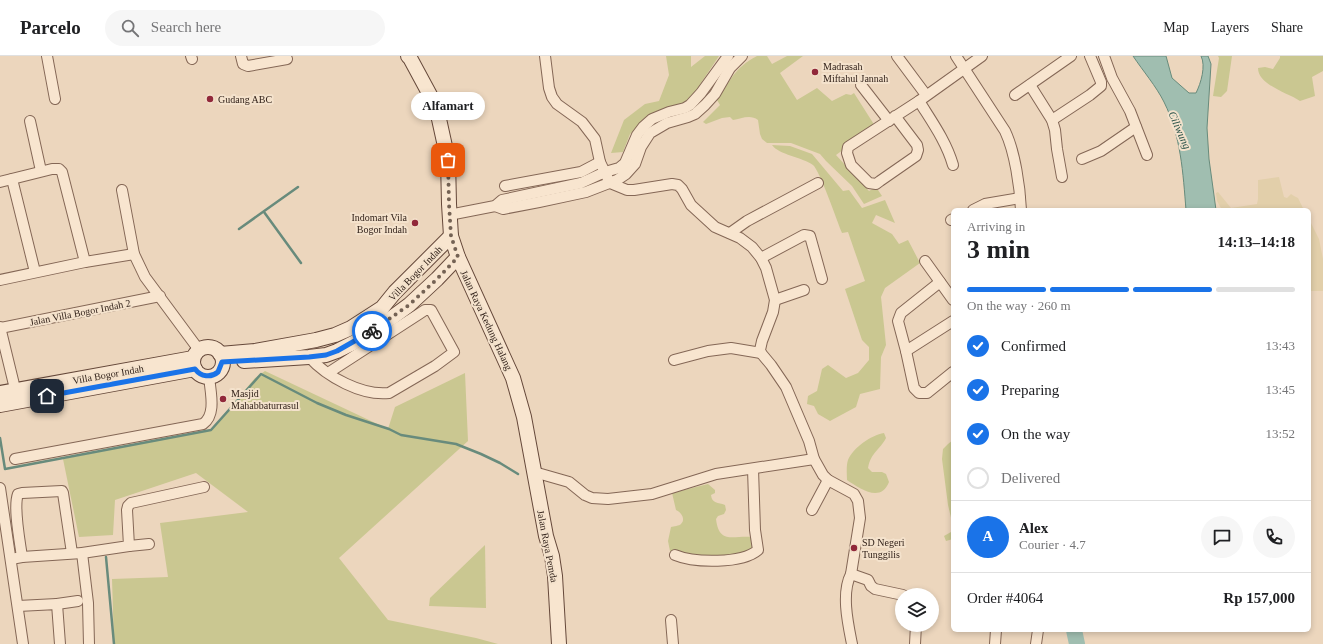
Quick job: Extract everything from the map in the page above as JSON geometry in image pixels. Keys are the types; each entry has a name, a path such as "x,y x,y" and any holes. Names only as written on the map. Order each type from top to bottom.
{"street":[{"path":"48,56 55,99"},
{"path":"241,56 244,64 248,66 287,59"},
{"path":"545,56 549,88 552,98 582,122 595,139 600,162 610,183 626,190 672,184 678,185 691,205 700,214 715,227 740,238 752,247 761,258 766,268 775,300 773,312 762,341 760,350 761,354"},
{"path":"495,206 503,209 586,192 610,183 626,174 635,164 640,131 652,119 669,112 685,108 695,100 728,56"},
{"path":"449,215 495,206 502,200 581,183 605,172 619,168 650,133 667,123 695,114 705,105 715,94 731,67 742,56"},
{"path":"897,56 922,98 940,133 947,147 953,165"},
{"path":"956,56 1005,131 1009,140 1021,208"},
{"path":"861,85 892,118 917,145 918,150 916,156 876,184 869,183 851,165 848,147 892,118 922,98 982,56"},
{"path":"1015,95 1071,56"},
{"path":"1052,120 1101,86 1101,82 1090,56"},
{"path":"1104,56 1112,78 1130,111 1147,155"},
{"name":"Jalan Raya Kedung Halang","path":"411,57 430,95 438,119 448,160 451,236 458,257 513,378 524,417 534,472"},
{"path":"1030,85 1052,120 1055,130 1062,177"},
{"path":"30,120 41,171"},
{"path":"1082,159 1101,151 1136,127"},
{"path":"505,186 581,172 600,162"},
{"path":"0,182 41,171 59,169 62,172 85,262"},
{"path":"12,179 35,272"},
{"path":"730,233 747,221 818,183"},
{"path":"122,190 134,254 145,277 160,296 196,359 201,375 209,376 218,372 222,358"},
{"path":"977,208 985,204 1020,198"},
{"path":"761,258 804,235 810,236 822,279"},
{"name":"Villa Bogor Indah","path":"255,355 335,335 351,328 382,308 395,292 451,236"},
{"path":"0,280 85,262 134,254"},
{"name":"Villa Bogor Indah","path":"0,405 17,396 196,359 202,348 214,348 222,358 255,355 309,357 326,355 348,345 390,319 414,310 437,279 458,257"},
{"path":"925,261 951,297"},
{"path":"423,265 437,279"},
{"path":"940,282 901,313 898,321 914,388 919,393 927,393 951,374"},
{"path":"775,300 804,290"},
{"path":"395,292 414,310"},
{"name":"Jalan Villa Bogor Indah 2","path":"17,396 0,327 160,296"},
{"path":"309,357 317,365 328,373 342,382 365,391 381,394 389,393 435,366 454,352 431,310 414,310 328,373"},
{"path":"906,351 951,321"},
{"path":"674,360 708,351 731,348 761,354 772,365 786,388 809,441 814,459 823,475 828,480 854,494 858,500 860,518 851,574 848,580 846,600 848,625 852,644"},
{"path":"15,459 202,424 206,421 212,407 209,376"},
{"name":"Villa Bogor Indah","path":"0,393 17,396"},
{"path":"534,472 569,482 585,495 592,498 608,499 652,494 716,474 814,459"},
{"path":"675,554 684,559 716,561 749,555 758,550 755,530 753,469"},
{"name":"Jalan Raya Pemda","path":"534,472 555,576 559,644"},
{"path":"812,510 828,480"},
{"path":"129,546 127,510 131,503 204,486"},
{"path":"0,488 4,533 11,559 23,644"},
{"path":"22,557 16,506 18,494 62,491 88,603 89,644"},
{"path":"11,559 149,544"},
{"path":"851,574 868,580 872,588 875,590 895,594"},
{"path":"18,606 57,604 78,601"},
{"path":"57,604 60,644"},
{"path":"671,620 673,644"},
{"path":"915,644 916,632"},
{"path":"995,644 996,632"},
{"path":"1036,644 1038,632"}],"shaded area":[{"path":"666,56 691,56 691,67 705,56 719,56 701,83 690,105 647,120 630,134 623,152 611,153 624,120 645,104 659,101 669,75"},
{"path":"757,56 767,56 772,64 787,56 803,56 780,73 797,100 817,88 832,101 846,94 851,95 854,93 875,126 836,155 869,191 876,187 882,196 864,204 852,186 820,154 791,143 767,143 762,139 758,120 755,118 746,117 733,120 730,117 722,118 706,124 703,122 720,105 717,100 738,70"},
{"path":"1218,56 1232,56 1227,91 1221,97 1213,96 1219,58"},
{"path":"1280,56 1323,56 1323,71 1312,77 1315,96 1300,101 1274,88 1263,79 1259,74 1258,68 1265,67 1273,69"},
{"path":"772,145 790,146 812,154 843,191 849,190 862,208 885,200 895,223 876,215 872,223 892,234 899,244 908,240 920,263 885,288 881,297 886,345 881,357 880,389 860,394 856,407 830,421 818,414 814,406 807,404 808,396 817,391 822,369 828,365 846,378 858,373 869,360 869,347 862,340 845,289 865,281 848,232 842,233 816,169 808,162 785,154"},
{"path":"1279,177 1284,197 1287,198 1291,194 1298,198 1303,208 1231,208 1257,204 1258,180"},
{"path":"1218,192 1231,208 1221,208 1217,201 1216,193"},
{"path":"1311,223 1319,239 1323,259 1323,291 1311,291"},
{"path":"265,371 388,429 395,407 465,373 468,441 339,558 388,620 498,644 114,644 112,579 168,577 160,523 248,512 196,473 115,500 113,535 79,537 63,459 211,430 255,378"},
{"path":"884,433 886,438 871,458 868,468 872,472 882,472 886,474 889,482 881,492 870,492 847,480 847,462 850,455 868,439"},
{"path":"951,442 951,518 942,459 943,449"},
{"path":"708,484 715,490 715,493 711,495 713,500 725,505 726,510 724,514 718,516 716,519 720,532 724,536 728,537 752,537 758,544 740,557 686,559 670,551 668,541 671,527 680,525 683,520 680,512 676,510 672,493"},
{"path":"951,532 951,540 946,541 944,536"},
{"path":"485,545 486,608 429,606 430,598"}],"water":[{"path":"1133,56 1166,56 1172,78 1189,93 1196,93 1200,84 1203,69 1201,56 1208,56 1211,64 1207,128 1209,159 1216,208 1186,208 1178,141 1170,115 1157,90"}],"waterway":[{"path":"239,229 298,187"},
{"path":"264,212 301,263"},
{"path":"0,438 5,469 211,430 261,374 317,403 346,415 389,429 401,435 456,444 500,463 518,474"},
{"path":"106,557 114,644"},
{"name":"Ciliwung","path":"1074,632 1077,644"}],"way so far":[{"path":"372,331 409,305 458,257 451,236 448,160"}],"place":[{"name":"Madrasah Miftahul Jannah","path":"815,72"},
{"name":"Gudang ABC","path":"210,99"},
{"name":"Alfamart","path":"448,160"},
{"name":"Indomart Vila Bogor Indah","path":"415,223"},
{"name":"Masjid Mahabbaturrasul","path":"223,399"},
{"name":"SD Negeri Tunggilis","path":"854,548"}],"route":[{"path":"47,396 195,369 201,375 212,376 221,369 222,362 326,355 353,343 372,331"}]}
